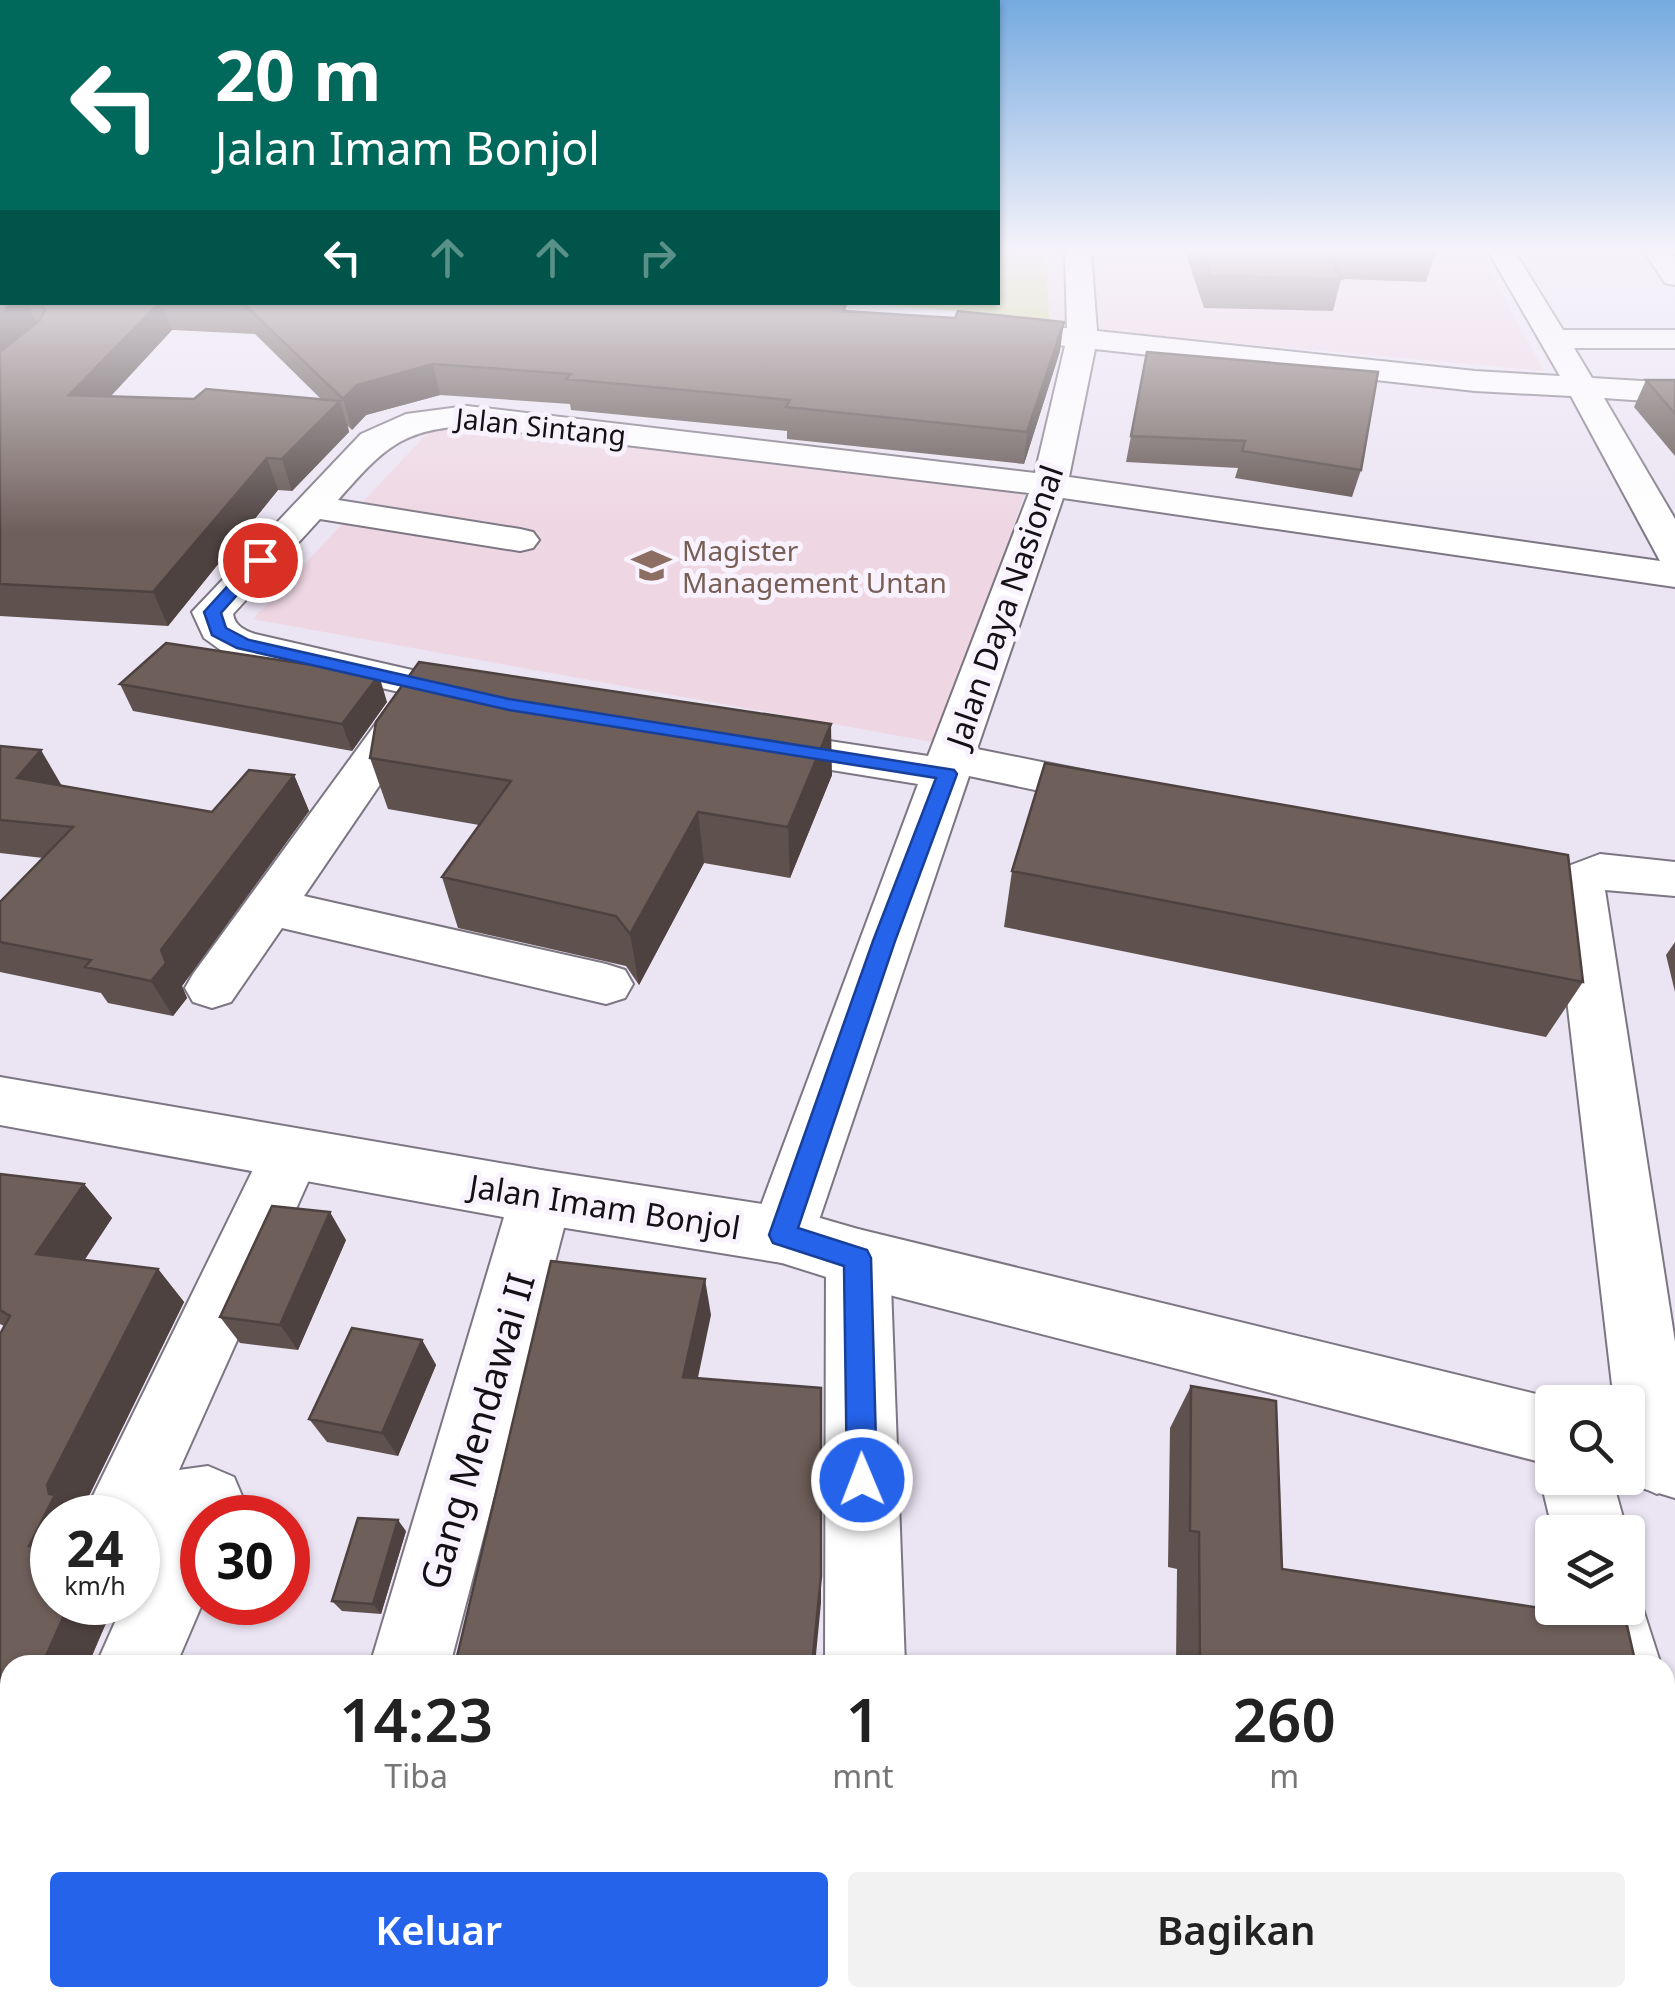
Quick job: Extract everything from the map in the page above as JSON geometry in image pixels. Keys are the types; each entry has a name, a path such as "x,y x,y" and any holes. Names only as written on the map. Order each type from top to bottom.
{"street":[{"name":"Jalan Daya Nasional","path":"782,1235 1050,485 1081,345"},
{"path":"1138,345 1581,389 1675,393"},
{"path":"1555,345 1636,479 1675,555"},
{"name":"Jalan Sintang","path":"509,704 243,644 218,631 212,612 309,506 388,431 440,416 467,416 1050,485 1675,574"},
{"path":"309,506 520,540"},
{"path":"212,988 425,686"},
{"path":"718,738 950,766 1161,801"},
{"path":"1653,1456 1560,884 1600,871 1675,879"},
{"path":"271,907 606,984"},
{"name":"Jalan Imam Bonjol","path":"0,1101 542,1198 782,1235 858,1258 1535,1426"},
{"path":"140,1655 208,1503 121,1514 291,1153"},
{"name":"Gang Mendawai II","path":"413,1655 542,1198"},
{"path":"858,1258 866,1655"},
{"path":"1612,1625 1619,1655"}],"shaded area":[{"path":"1254,345 1530,345 1544,371"},
{"name":"Magister Management Untan","path":"435,425 1025,491 944,744 253,619"}],"building":[{"path":"9,345 118,345 69,395 194,399 206,389 340,401 282,459 267,458 153,592 0,584 0,352"},
{"path":"286,345 1056,345 1027,432 786,407 790,400 566,379 571,374 433,364 357,385 343,399"},
{"path":"1147,352 1378,372 1361,470 1242,451 1245,441 1131,436"},
{"path":"1646,380 1675,380 1675,414"},
{"path":"166,643 379,675 342,724 120,684"},
{"path":"419,662 831,724 788,827 698,812 630,934 616,916 442,877 511,781 370,758 376,722"},
{"path":"0,746 41,750 17,778 212,812 249,770 294,775 161,950 166,963 151,981 85,967 91,960 0,942 0,902 73,827 0,820"},
{"path":"1045,763 1568,855 1583,982 1012,871"},
{"path":"0,1174 84,1184 36,1254 158,1269 47,1485 49,1494 55,1495 30,1495 30,1625 60,1625 46,1655 0,1655 0,1334 10,1316 0,1310"},
{"path":"272,1206 330,1212 280,1325 220,1317"},
{"path":"551,1261 705,1279 683,1377 821,1388 821,1576 813,1655 457,1655"},
{"path":"352,1328 422,1340 382,1433 309,1419"},
{"path":"1191,1386 1276,1401 1282,1569 1535,1607 1535,1625 1627,1625 1634,1655 1200,1655 1199,1532 1190,1531"},
{"path":"358,1518 398,1520 373,1604 332,1601"}],"place":[{"name":"Magister Management Untan","path":"652,566"}],"route":[{"path":"260,560 212,612 218,631 243,644 509,704 947,774 884,941 782,1235 858,1258 862,1480"}]}
